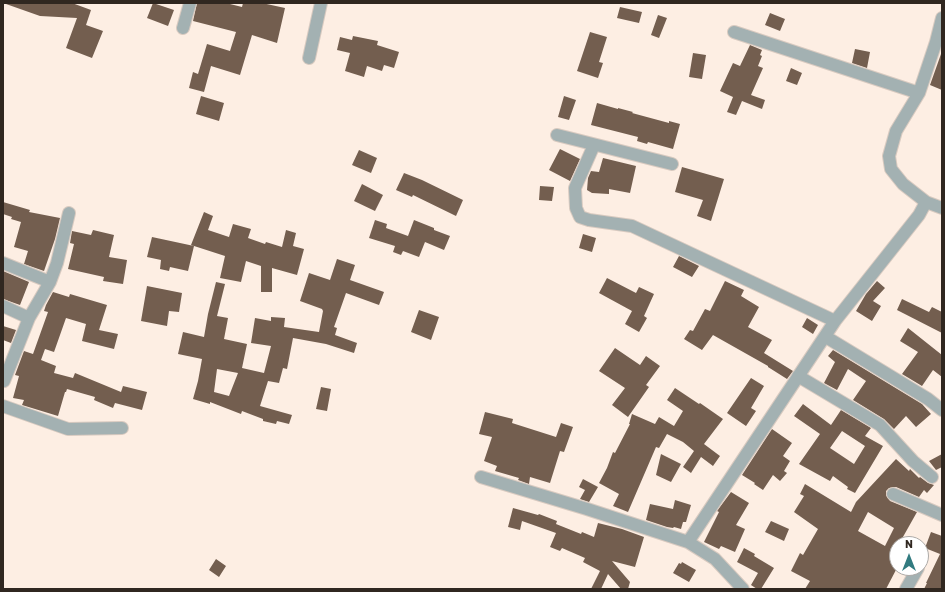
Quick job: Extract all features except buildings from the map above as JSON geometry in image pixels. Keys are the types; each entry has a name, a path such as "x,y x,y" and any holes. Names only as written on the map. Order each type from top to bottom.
{"street":[{"path":"184,28 190,3"},
{"path":"309,58 321,3"},
{"path":"942,18 936,42 919,93 896,132 888,156 891,169 903,184 926,202 942,208"},
{"path":"734,32 919,93"},
{"path":"556,135 672,164"},
{"path":"594,145 575,188 576,208 580,216 589,220 632,226 835,322"},
{"path":"688,542 835,322 919,215 926,202"},
{"path":"3,384 29,318 50,282 57,263 69,213"},
{"path":"3,263 50,282"},
{"path":"3,306 29,318"},
{"path":"826,337 928,399 942,410"},
{"path":"798,376 880,425 913,461 932,477"},
{"path":"3,406 68,429 122,428"},
{"path":"481,477 587,509 688,542 715,560 743,589"},
{"path":"893,494 942,515"},
{"path":"906,589 913,576"}]}
